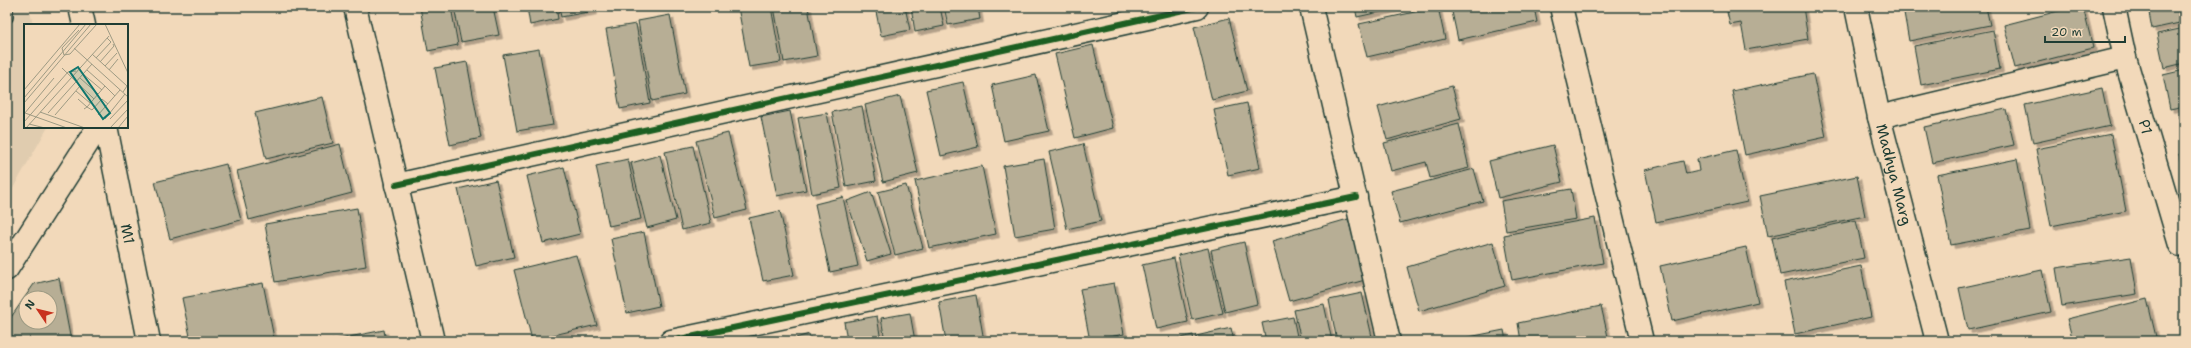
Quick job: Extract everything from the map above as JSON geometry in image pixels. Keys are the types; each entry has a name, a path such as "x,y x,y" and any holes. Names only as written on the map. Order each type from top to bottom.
{"street":[{"path":"80,7 84,24"},
{"path":"355,7 433,341"},
{"path":"396,185 1197,7"},
{"path":"1311,7 1389,341"},
{"path":"1561,7 1642,341"},
{"name":"Madhya Marg","path":"1856,7 1879,117 1938,341"},
{"name":"P1","path":"2114,7 2125,58 2182,245"},
{"path":"1879,117 2125,58"},
{"path":"7,269 97,128"},
{"name":"M1","path":"106,128 149,341"},
{"path":"671,341 1356,197"}],"lane":[{"path":"7,10 7,17"}],"shaded area":[{"path":"7,7 29,7 33,24 24,24 24,128 47,128 7,199"}],"building":[{"path":"420,7 451,7 458,45 428,51"},
{"path":"454,7 493,7 499,35 461,42"},
{"path":"527,7 556,7 558,19 530,25"},
{"path":"559,7 593,7 594,11 561,17"},
{"path":"738,7 771,7 781,62 749,67"},
{"path":"774,7 808,7 817,56 784,62"},
{"path":"875,7 905,7 910,30 881,36"},
{"path":"911,7 940,7 944,26 915,32"},
{"path":"944,7 978,7 980,19 948,25"},
{"path":"1355,7 1402,7 1357,17"},
{"path":"1438,7 1445,39 1367,57 1359,24"},
{"path":"1451,7 1534,7 1537,22 1458,40"},
{"path":"1752,7 1803,7 1808,39 1746,50 1741,23 1730,25 1727,12"},
{"path":"1903,7 1986,7 1990,25 1909,41"},
{"path":"2074,7 2083,7 2093,48 2015,68 2004,25"},
{"path":"2148,7 2184,7 2184,22 2152,29"},
{"path":"670,15 685,94 652,101 638,21"},
{"path":"1229,18 1247,91 1212,100 1194,27"},
{"path":"636,24 650,103 620,109 606,29"},
{"path":"2184,28 2184,63 2164,68 2157,34"},
{"path":"1993,30 2000,69 1921,85 1914,46"},
{"path":"1093,45 1113,128 1075,138 1055,54"},
{"path":"539,49 553,125 517,131 503,55"},
{"path":"467,62 481,138 450,145 435,68"},
{"path":"2184,70 2184,106 2170,109 2163,75"},
{"path":"1813,74 1826,137 1745,155 1732,91"},
{"path":"1036,75 1049,131 1004,141 992,85"},
{"path":"963,82 978,147 941,156 926,90"},
{"path":"1452,86 1461,119 1387,140 1378,107"},
{"path":"2102,88 2110,126 2033,143 2025,105"},
{"path":"900,96 918,173 883,182 865,105"},
{"path":"322,97 333,143 266,159 255,113"},
{"path":"1247,103 1260,168 1228,175 1214,110"},
{"path":"862,106 876,181 846,187 832,112"},
{"path":"2006,109 2014,145 1932,163 1924,127"},
{"path":"790,111 806,190 777,196 761,117"},
{"path":"827,113 841,188 812,194 798,118"},
{"path":"2184,114 2184,137 2179,115"},
{"path":"1459,124 1469,168 1430,178 1426,162 1391,171 1384,143"},
{"path":"728,133 747,210 715,218 696,141"},
{"path":"2111,134 2126,211 2051,226 2036,149"},
{"path":"340,144 352,193 249,220 237,171"},
{"path":"1083,144 1101,221 1067,229 1049,152"},
{"path":"1553,145 1562,182 1498,198 1489,161"},
{"path":"693,146 711,223 682,230 665,152"},
{"path":"1736,150 1747,202 1656,222 1645,170 1683,161 1686,174 1699,171 1697,159"},
{"path":"2184,153 2184,179 2179,154"},
{"path":"660,155 676,220 647,228 631,163"},
{"path":"628,159 641,219 609,226 596,166"},
{"path":"1044,159 1055,229 1015,236 1003,166"},
{"path":"2017,159 2030,230 1951,245 1937,175"},
{"path":"226,164 241,220 170,239 155,182"},
{"path":"982,166 996,234 929,248 915,181"},
{"path":"564,167 580,234 543,243 527,176"},
{"path":"1474,169 1483,201 1400,223 1391,191"},
{"path":"1857,176 1865,216 1768,236 1760,196"},
{"path":"496,180 514,257 476,266 458,189"},
{"path":"906,185 923,248 895,255 878,192"},
{"path":"1571,189 1576,219 1506,231 1501,201"},
{"path":"871,192 891,254 867,261 847,201"},
{"path":"2184,193 2184,225 2182,225 2177,194"},
{"path":"843,197 858,266 830,272 815,204"},
{"path":"357,208 366,266 275,282 265,224"},
{"path":"780,211 794,275 763,281 749,218"},
{"path":"1595,218 1603,263 1512,280 1504,235"},
{"path":"1348,219 1365,280 1289,301 1272,241"},
{"path":"1856,220 1864,258 1780,275 1772,238"},
{"path":"644,232 659,306 627,313 611,239"},
{"path":"1244,242 1257,304 1225,312 1211,250"},
{"path":"1493,242 1505,286 1419,311 1407,267"},
{"path":"1746,247 1758,302 1672,321 1660,266"},
{"path":"1208,248 1223,313 1192,320 1178,255"},
{"path":"576,255 597,325 532,340 514,270"},
{"path":"2131,257 2137,294 2062,306 2056,268"},
{"path":"1174,258 1188,322 1156,329 1142,265"},
{"path":"1861,266 1871,317 1795,334 1784,282"},
{"path":"2042,270 2051,312 1968,330 1959,288"},
{"path":"59,278 71,341 7,341 7,323 18,307 18,330 58,330 58,290 30,290 34,284"},
{"path":"263,283 274,338 258,341 191,341 182,298"},
{"path":"1114,283 1124,334 1090,341 1080,289"},
{"path":"1362,293 1373,341 1337,341 1329,300"},
{"path":"976,295 984,341 946,341 939,302"},
{"path":"2147,299 2157,341 2073,341 2067,319"},
{"path":"1324,304 1332,341 1301,341 1294,310"},
{"path":"1601,306 1609,341 1521,341 1518,323"},
{"path":"910,313 915,341 885,341 881,318"},
{"path":"877,316 881,341 847,341 844,322"},
{"path":"1293,317 1298,341 1266,341 1262,323"},
{"path":"1231,328 1234,341 1197,341 1196,336"},
{"path":"384,330 386,341 329,341"},
{"path":"1504,330 1506,341 1449,341"},
{"path":"809,334 811,341 796,341 796,338"},
{"path":"1193,335 1194,341 1167,341"}],"cycle path":[{"path":"396,185 1197,7"},
{"path":"671,341 1356,197"}]}
